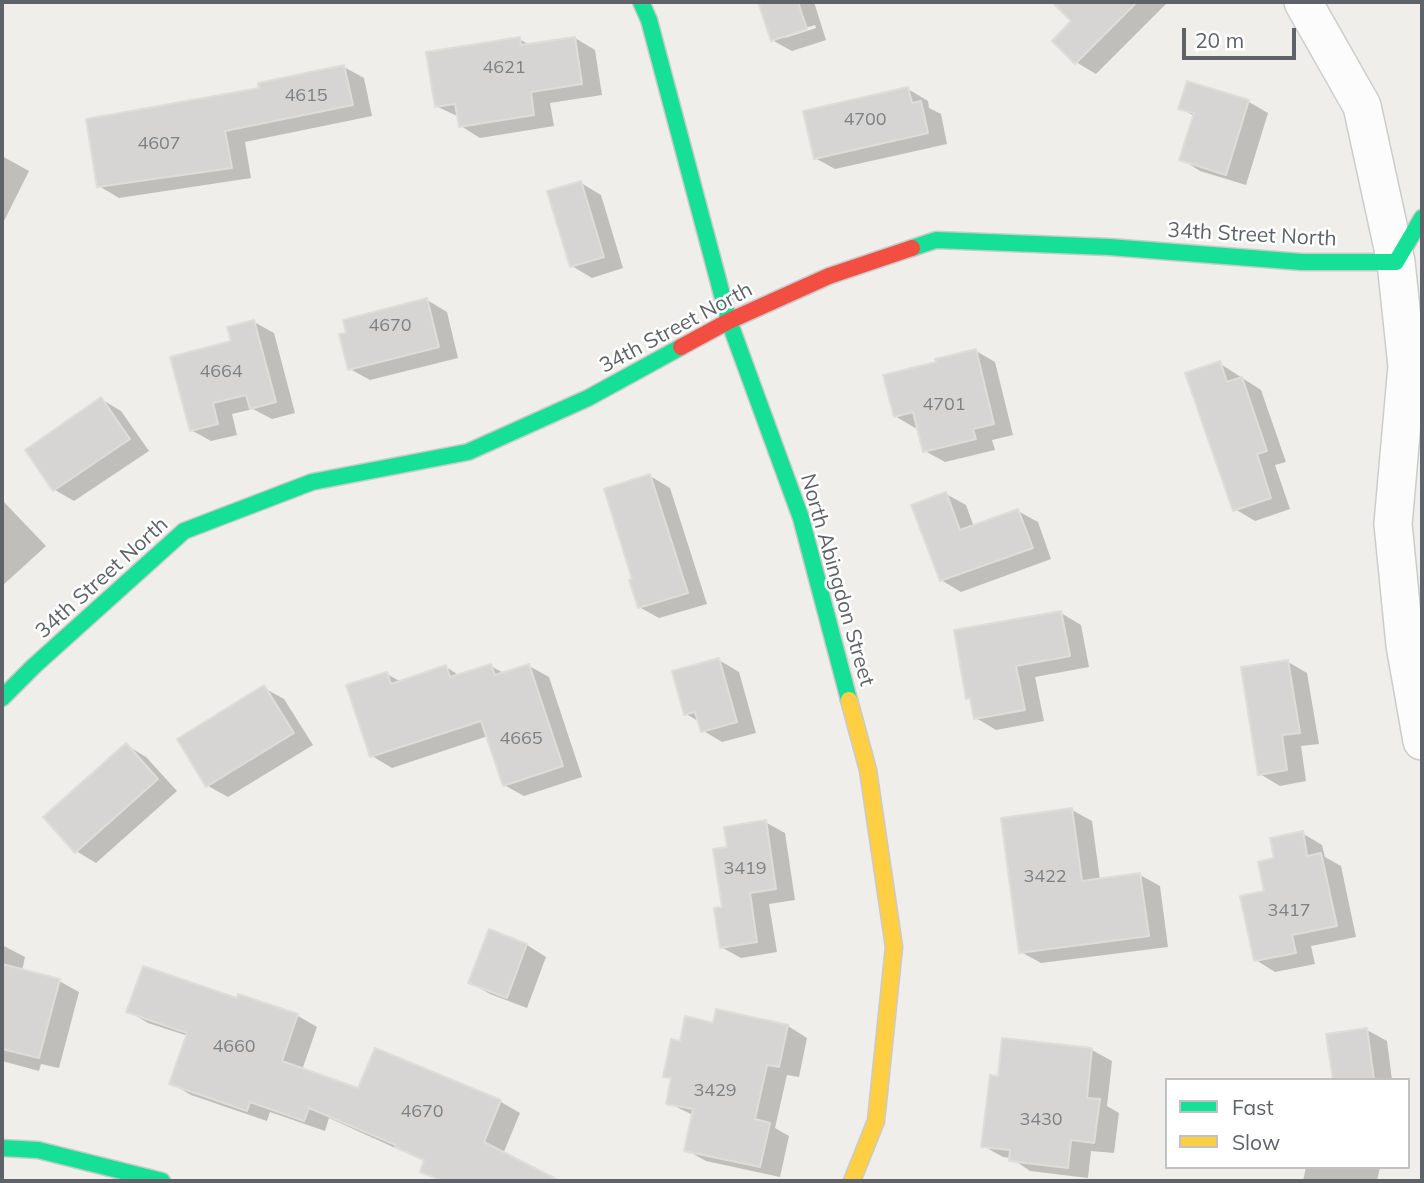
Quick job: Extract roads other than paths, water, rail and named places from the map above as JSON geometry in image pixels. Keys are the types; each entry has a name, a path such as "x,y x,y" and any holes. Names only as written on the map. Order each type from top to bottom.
{"street":[{"name":"North Abingdon Street","path":"641,2 649,20 729,321 805,531 868,770 894,947 876,1121 852,1181"},
{"path":"1303,2 1362,106 1396,262 1414,377 1393,524 1405,645 1422,741"},
{"path":"1396,262 1422,218"},
{"name":"34th Street North","path":"2,698 184,531 312,482 468,452 588,398 729,321 829,276 936,240 1109,247 1302,262 1396,262"},
{"path":"2,1148 37,1150 162,1181"}]}
